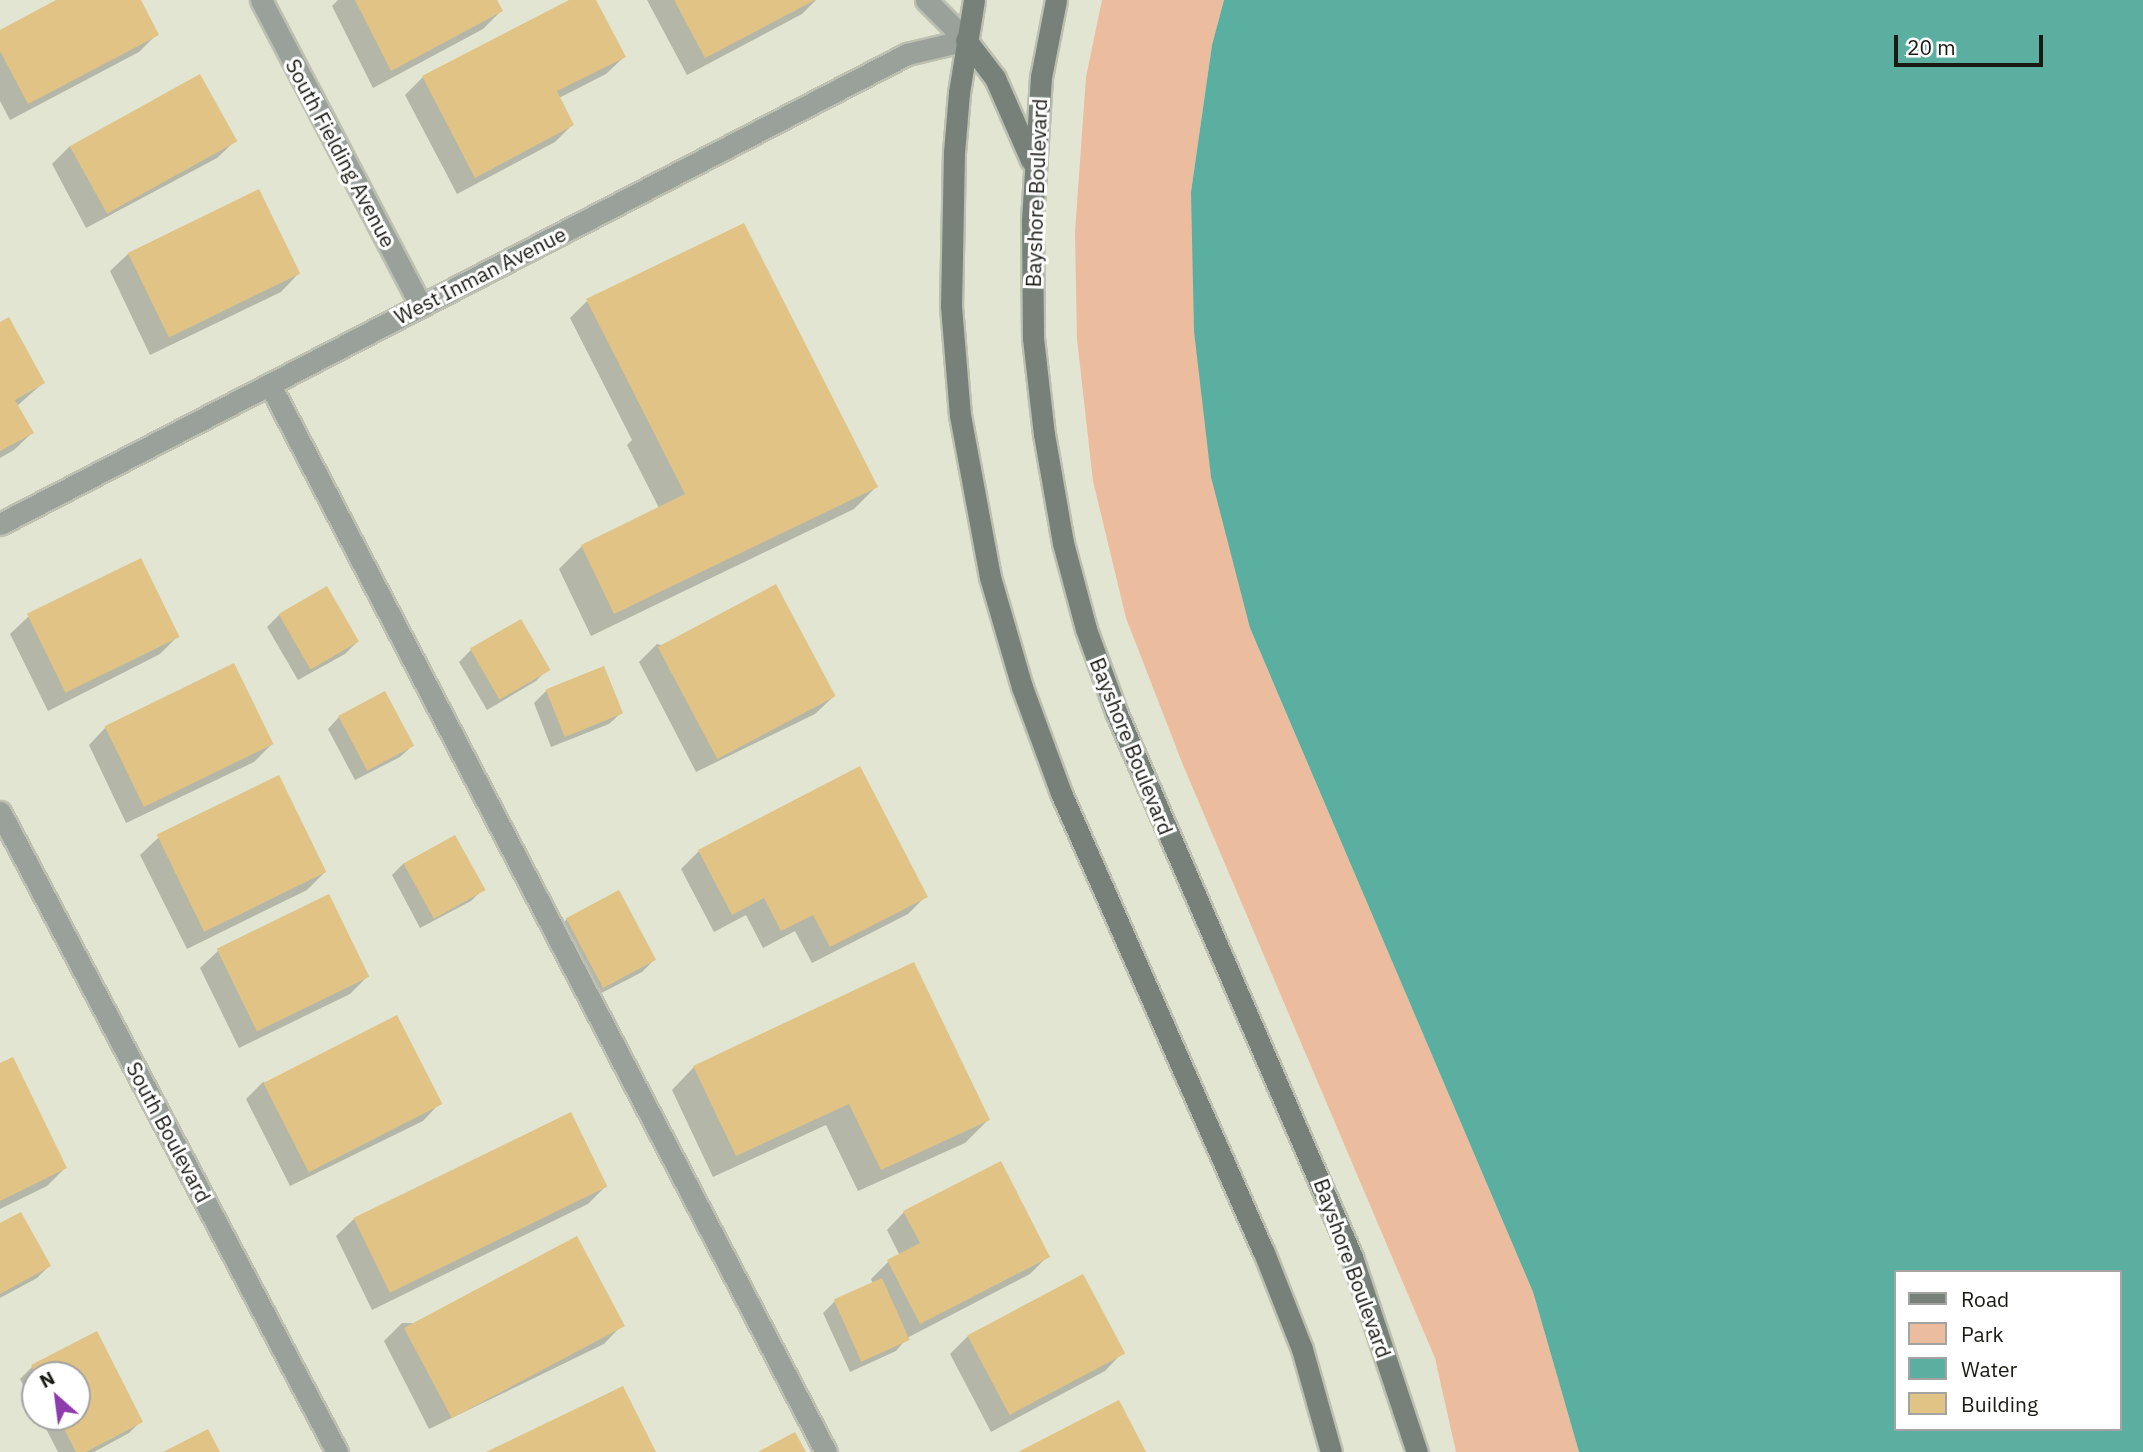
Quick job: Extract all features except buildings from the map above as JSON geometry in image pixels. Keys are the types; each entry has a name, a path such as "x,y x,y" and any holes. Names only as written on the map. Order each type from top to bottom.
{"main road":[{"path":"974,0 966,40 951,201 951,306 960,415 990,576 1022,687 1061,793 1264,1250 1302,1349 1331,1452"},
{"name":"Bayshore Boulevard","path":"1056,0 1041,77 1033,165 1033,338 1044,434 1063,543 1086,629 1143,778 1352,1257 1417,1452"},
{"path":"966,40 995,78 1033,165"}],"street":[{"name":"South Fielding Avenue","path":"261,0 421,306"},
{"path":"926,0 966,40"},
{"name":"West Inman Avenue","path":"0,524 907,54 966,40"},
{"path":"270,385 826,1452"},
{"name":"South Boulevard","path":"0,812 337,1452"}],"green space":[{"path":"1102,0 1224,0 1212,45 1191,192 1250,628 1533,1292 1579,1452 1456,1452 1435,1358 1183,765 1126,618 1093,481 1077,339 1075,232 1086,77"}],"water":[{"path":"1224,0 2143,0 2143,1452 1579,1452 1533,1292 1250,628 1211,477 1194,331 1191,192 1212,45"}]}
